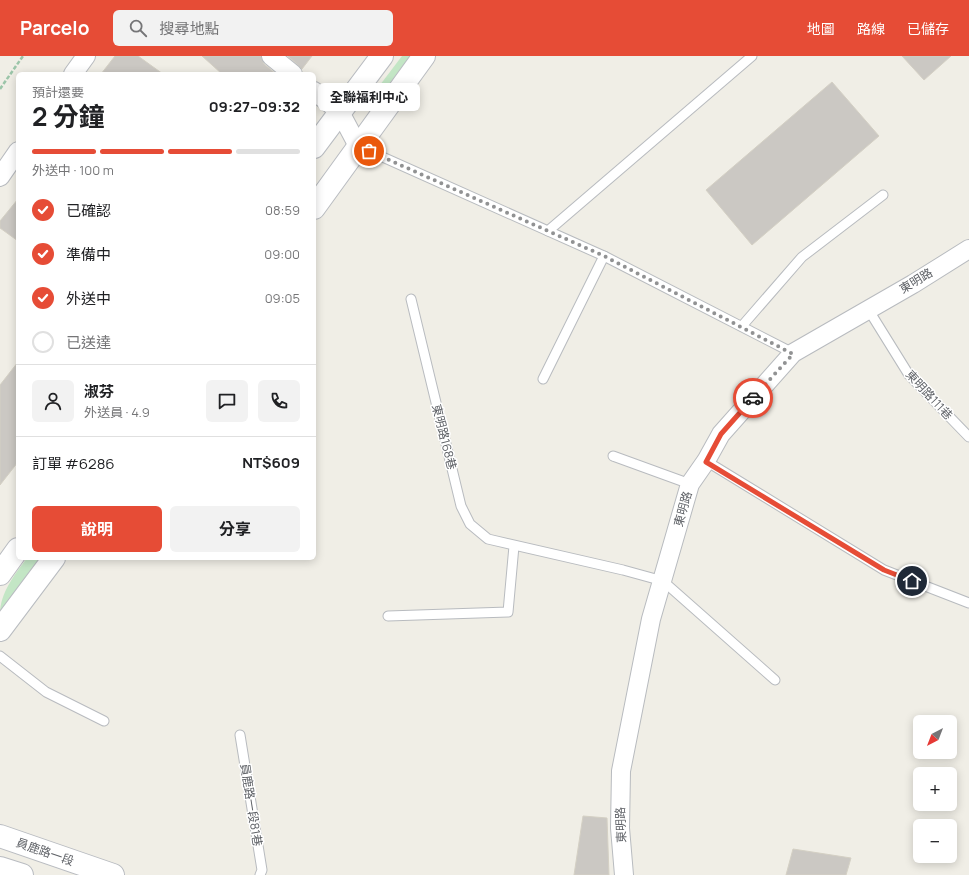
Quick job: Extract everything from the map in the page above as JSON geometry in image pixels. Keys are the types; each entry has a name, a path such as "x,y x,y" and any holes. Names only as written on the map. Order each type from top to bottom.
{"main road":[{"path":"316,144 382,56"},
{"path":"316,205 424,56"},
{"path":"0,574 16,552"},
{"path":"0,630 52,560"},
{"name":"員鹿路一段","path":"0,836 113,875"},
{"path":"0,868 22,875"}],"street":[{"path":"74,72 86,56"},
{"path":"271,56 291,72"},
{"path":"316,93 340,112 358,146"},
{"path":"0,177 16,155"},
{"name":"東明路","path":"624,875 620,828 621,771 650,619 663,581 690,484 706,462 721,434 793,354 969,248"}],"lane":[{"path":"548,231 752,56"},
{"path":"358,146 604,256 742,326 793,354"},
{"path":"742,326 802,257 883,195"},
{"path":"543,379 604,256"},
{"name":"東明路168巷","path":"411,299 461,506 470,524 488,539 623,570 663,581"},
{"name":"東明路111巷","path":"868,310 909,375 969,437"},
{"path":"613,456 690,484"},
{"path":"706,462 884,570 969,603"},
{"path":"388,616 508,612 514,546"},
{"path":"663,581 775,680"},
{"path":"0,656 46,692 104,721"},
{"name":"員鹿路一段81巷","path":"240,735 262,870 260,875"}],"path":[{"path":"0,89 23,56"}],"green space":[{"path":"402,56 410,56 384,91 380,89 380,85"},
{"path":"26,560 40,560 0,614 5,591"}],"building":[{"path":"115,56 138,56 160,72 103,72"},
{"path":"202,56 261,56 264,64 274,72 220,72"},
{"path":"288,56 312,56 302,69"},
{"path":"902,56 951,56 924,80"},
{"path":"832,82 879,136 752,245 706,190"},
{"path":"16,201 16,240 0,228 0,221"},
{"path":"16,365 16,465 0,485 0,385"},
{"path":"583,816 607,818 609,875 574,875"},
{"path":"793,849 851,858 846,875 786,875"}],"way so far":[{"path":"369,151 604,256 742,326 793,354 753,398"}],"place":[{"name":"全聯福利中心","path":"369,151"}],"route":[{"path":"753,398 721,434 706,462 884,570 912,581"}]}
